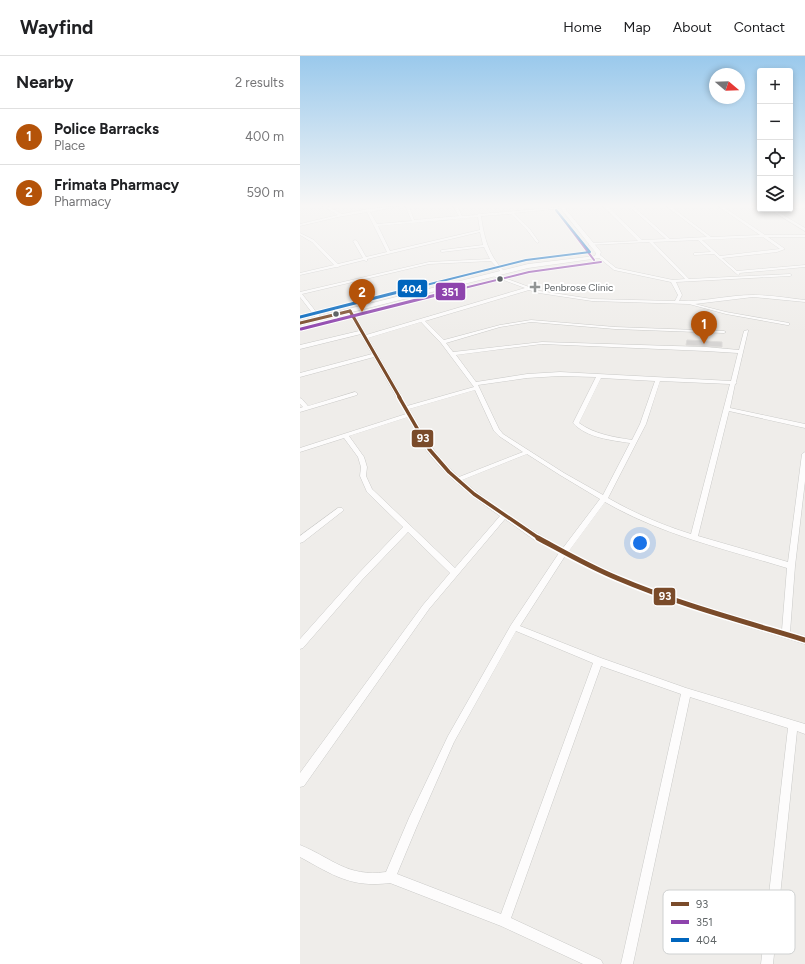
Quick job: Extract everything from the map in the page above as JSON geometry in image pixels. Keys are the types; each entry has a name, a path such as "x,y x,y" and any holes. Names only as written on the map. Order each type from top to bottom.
{"street":[{"path":"320,248 338,266"},
{"path":"359,248 366,260"},
{"path":"386,248 389,254"},
{"path":"300,274 366,260 410,248"},
{"path":"442,251 464,248"},
{"path":"485,248 491,260 504,272"},
{"path":"593,248 599,256 615,269 673,281 687,279 790,275"},
{"path":"656,248 687,279"},
{"path":"710,248 742,277"},
{"path":"719,257 783,250 781,248"},
{"path":"695,254 714,252"},
{"path":"300,323 533,265 594,258 599,256"},
{"path":"320,318 300,294 430,263 491,260"},
{"path":"736,272 805,266"},
{"path":"494,274 527,289 552,295 592,300 688,303 753,296 805,301"},
{"path":"673,281 680,294 676,303"},
{"path":"300,347 363,335 422,320 527,289"},
{"path":"688,303 726,313 787,324"},
{"path":"350,311 429,449 457,480 504,516 591,567 648,591 691,606 805,640"},
{"path":"422,320 444,342 476,386 496,430 502,435 604,499 650,522 694,538 791,566"},
{"path":"444,342 500,326 531,321 615,328 724,332"},
{"path":"694,538 746,331"},
{"path":"452,354 564,343 706,349 741,352"},
{"path":"300,375 375,355"},
{"path":"300,450 346,436 407,411 476,386 542,375 599,376 734,383"},
{"path":"599,376 576,423 579,426 601,435 634,442"},
{"path":"390,877 412,822 451,739 514,627 564,552 604,499 643,424 658,379"},
{"path":"300,410 355,394"},
{"path":"300,400 307,408"},
{"path":"727,409 805,426"},
{"path":"346,436 361,457 364,467 363,476 369,490 455,573"},
{"path":"457,480 528,452"},
{"path":"786,635 791,566 805,454"},
{"path":"300,540 340,510"},
{"path":"300,782 400,641 455,573 504,516"},
{"path":"300,645 359,578 407,528"},
{"path":"514,627 598,661 686,692 805,729"},
{"path":"504,921 598,661"},
{"path":"627,964 686,692"},
{"path":"775,890 793,726"},
{"path":"300,851 339,872 361,879 375,880 390,877 504,921 597,964"},
{"path":"767,964 768,954"}],"building":[{"path":"687,340 722,342 722,347 686,345"}],"transit line":[{"name":"351","path":"585,248 594,260"},
{"name":"404","path":"300,317 526,260 590,252 587,248"},
{"name":"351","path":"301,329 529,272 601,262"},
{"name":"93","path":"350,311 429,449 449,472 474,494 536,537 591,567 618,579 691,606 805,640"},
{"name":"93","path":"300,323 350,311"}],"place":[{"name":"Penbrose Clinic","path":"535,287"},
{"name":"Frimata Pharmacy","path":"362,312"},
{"name":"Police Barracks","path":"704,344"}]}
